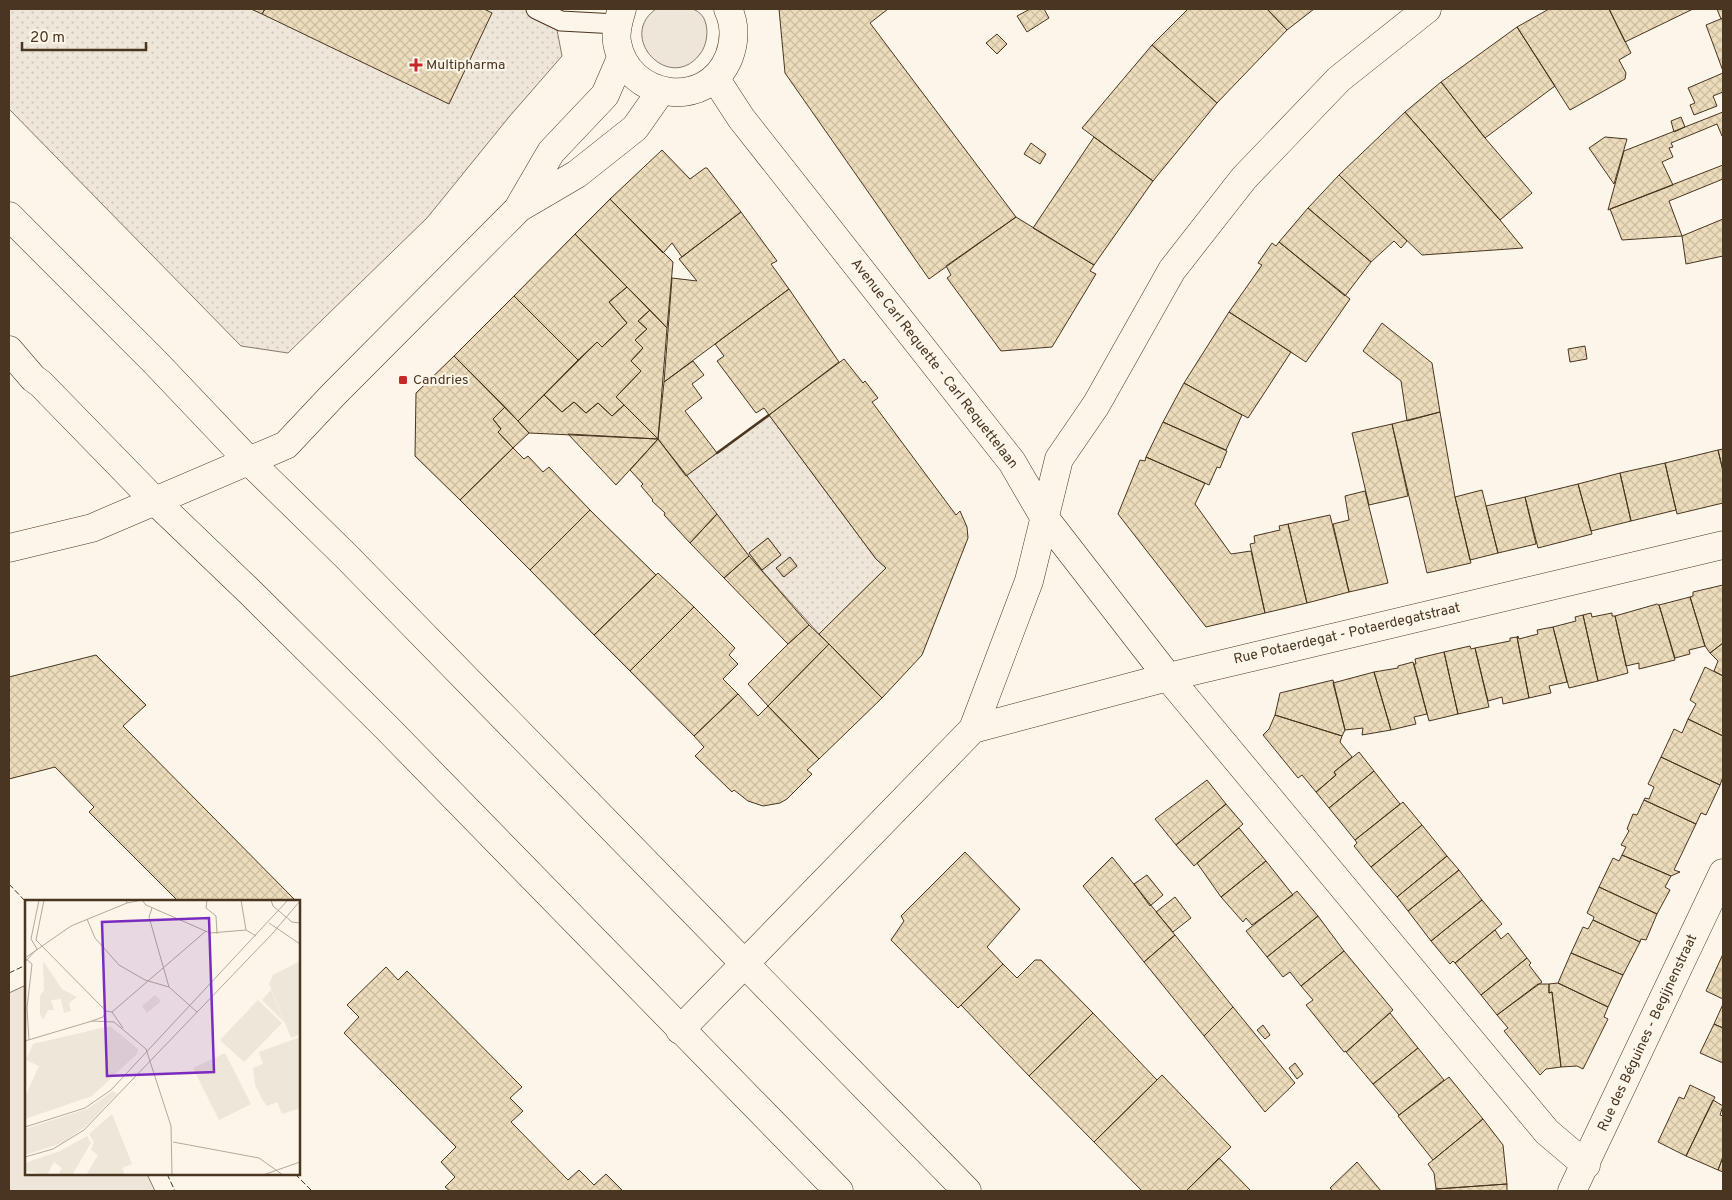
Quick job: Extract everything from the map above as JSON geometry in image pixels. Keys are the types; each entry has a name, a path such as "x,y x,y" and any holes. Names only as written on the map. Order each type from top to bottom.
{"street":[{"path":"620,16 616,42 621,58 631,73 644,84 661,91 675,93 690,91 703,86 715,78 726,64 733,46 734,28 730,9"},
{"path":"680,1030 973,729 1029,581 1059,458 1096,405 1172,270 1244,178 1338,79 1427,9"},
{"path":"9,548 92,528 286,445 518,208 551,152 605,95 621,58"},
{"name":"Avenue Carl Requette - Carl Requettelaan","path":"715,78 741,118 1012,462 1044,517 1168,677 1547,1132 1586,1165"},
{"path":"518,208 577,174 635,128 661,91"},
{"path":"9,216 154,361 249,461 341,550 967,1191"},
{"path":"9,350 155,501 251,593 380,722 839,1191"},
{"name":"Rue Potaerdegat - Potaerdegatstraat","path":"973,729 1168,677 1723,545"},
{"name":"Rue des Béguines - Begijnenstraat","path":"1572,1191 1723,873"}],"lane":[{"path":"536,9 561,21 620,16"}],"shaded area":[{"path":"9,9 553,9 562,56 509,117 427,218 288,353 241,346 9,109"},
{"path":"656,9 692,9 700,13 704,18 707,37 703,49 688,65 675,68 662,65 652,57 644,46 642,33 645,21"},
{"path":"769,415 876,559 886,568 819,634 749,556 686,476","holes":["768,538 781,555 762,570 749,553","790,557 797,566 783,577 777,568"]},
{"path":"25,985 25,1175 147,1175 155,1191 9,1191 9,993"}],"building":[{"path":"251,9 265,9 262,14"},
{"path":"265,9 484,9 492,13 449,104 262,14"},
{"path":"779,9 888,9 870,23 1016,217 929,279 785,73"},
{"path":"1030,9 1044,9 1049,18 1027,32 1017,16"},
{"path":"1188,9 1267,9 1287,30 1217,103 1152,45"},
{"path":"1267,9 1314,9 1287,30"},
{"path":"1549,9 1609,9 1631,53 1619,60 1626,73 1625,79 1570,110 1517,27"},
{"path":"1609,9 1693,9 1625,42"},
{"path":"1717,9 1723,9 1723,18 1721,19"},
{"path":"1723,18 1723,71 1706,25"},
{"path":"1517,27 1555,86 1485,138 1441,82"},
{"path":"997,34 1007,44 997,54 986,43"},
{"path":"1152,45 1217,103 1153,181 1082,128"},
{"path":"1723,73 1723,92 1713,96 1717,106 1694,115 1690,105 1695,103 1688,88"},
{"path":"1441,82 1532,193 1500,220 1405,112"},
{"path":"1405,112 1523,248 1422,255 1339,175"},
{"path":"1723,112 1723,136 1717,124 1671,143 1673,147 1669,148 1673,157 1662,162 1673,185 1608,210 1624,151"},
{"path":"1681,117 1685,127 1674,132 1671,121"},
{"path":"1094,137 1153,181 1094,265 1033,228"},
{"path":"1605,137 1627,139 1614,184 1589,148"},
{"path":"1031,143 1046,154 1040,164 1024,154"},
{"path":"662,150 690,179 707,168 741,212 682,257 672,243 663,253 610,199"},
{"path":"1723,165 1723,179 1669,201 1682,236 1622,240 1610,209"},
{"path":"1339,175 1407,241 1401,248 1394,241 1371,262 1308,208"},
{"path":"610,199 673,262 667,328 575,234"},
{"path":"1308,208 1371,262 1345,296 1279,242"},
{"path":"741,212 777,261 771,264 789,289 664,382 672,278 697,281 679,259"},
{"path":"1016,217 1094,265 1090,271 1096,274 1052,347 1001,351 947,278 951,275 946,266"},
{"path":"1723,219 1723,256 1686,264 1682,236"},
{"path":"575,234 627,287 609,302 627,323 602,347 597,342 578,360 514,296"},
{"path":"1279,242 1350,299 1306,362 1229,312 1262,265 1258,263 1272,243 1276,246"},
{"path":"627,287 650,310 638,321 647,329 635,340 643,348 631,361 641,371 616,397 624,405 612,416 598,403 586,413 574,402 562,412 544,395 597,342 602,347 627,323 609,302"},
{"path":"789,289 839,362 769,415 764,408 756,413 717,361 724,356 715,344"},
{"path":"514,296 578,360 518,421 454,356"},
{"path":"650,310 667,328 658,439 616,397 641,371 631,361 643,348 635,340 647,329 638,321"},
{"path":"1229,312 1291,352 1248,418 1184,383"},
{"path":"1382,323 1432,363 1440,412 1407,421 1401,381 1363,351"},
{"path":"1585,346 1587,359 1570,362 1568,349"},
{"path":"454,356 505,407 493,419 501,429 498,432 513,448 460,500 415,456 416,393"},
{"path":"844,359 878,398 872,402 956,515 960,511 967,527 968,538 922,655 882,698 819,634 886,568 876,559 769,415"},
{"path":"693,361 704,375 692,384 702,398 685,411 717,453 686,476 658,439 664,382"},
{"path":"1184,383 1242,415 1226,450 1163,422"},
{"path":"544,395 562,412 574,402 586,413 598,403 612,416 624,405 658,439 529,433 518,421"},
{"path":"505,407 529,433 513,448 498,432 501,429 493,419"},
{"path":"1440,412 1455,497 1471,563 1427,573 1392,424"},
{"path":"1163,422 1227,451 1220,468 1217,467 1209,485 1146,457"},
{"path":"1392,424 1408,496 1369,505 1352,433"},
{"path":"568,434 658,439 616,485"},
{"path":"658,439 717,514 690,543 664,515 665,513 652,501 641,486 643,484 630,470"},
{"path":"513,448 524,459 528,456 543,472 549,467 590,510 530,570 460,500"},
{"path":"1723,449 1723,471 1718,450"},
{"path":"1718,450 1723,471 1723,503 1677,514 1665,463"},
{"path":"1146,457 1205,483 1195,504 1231,554 1251,551 1265,613 1206,627 1118,514 1140,460 1145,461"},
{"path":"1665,463 1676,510 1631,521 1620,473"},
{"path":"1620,473 1631,521 1591,531 1578,484"},
{"path":"1578,484 1592,534 1538,548 1525,497"},
{"path":"1482,490 1498,553 1470,560 1455,497"},
{"path":"1365,491 1388,583 1349,592 1333,524 1349,520 1345,496"},
{"path":"1525,497 1536,544 1498,553 1486,506"},
{"path":"590,510 656,575 594,635 530,570"},
{"path":"717,514 749,556 724,578 690,543"},
{"path":"1330,515 1349,592 1307,603 1288,524"},
{"path":"1288,524 1307,603 1265,613 1250,544 1255,543 1254,536 1280,530 1279,526"},
{"path":"768,538 781,555 762,570 749,553"},
{"path":"749,556 809,625 788,644 724,578"},
{"path":"790,557 797,566 784,577 776,568"},
{"path":"658,573 694,607 630,671 594,635"},
{"path":"1723,585 1723,643 1710,653 1705,646 1690,597 1693,596 1693,592"},
{"path":"1690,597 1705,646 1689,650 1690,654 1675,658 1659,605"},
{"path":"1659,605 1675,660 1639,669 1639,663 1626,666 1615,616"},
{"path":"694,607 735,648 729,655 738,664 723,679 738,694 694,736 630,671"},
{"path":"1591,613 1592,617 1612,613 1612,616 1615,616 1628,673 1598,681 1583,615"},
{"path":"1583,615 1598,681 1569,688 1553,627 1576,621 1575,617"},
{"path":"809,625 829,644 768,706 748,684"},
{"path":"1553,627 1567,682 1549,686 1551,693 1529,698 1517,637 1519,639 1538,634 1537,630"},
{"path":"1517,637 1529,698 1503,704 1502,697 1488,701 1475,648 1510,641 1510,638"},
{"path":"1723,643 1723,676 1714,671 1718,661 1710,653"},
{"path":"829,644 882,698 819,759 768,706"},
{"path":"1470,646 1471,649 1475,648 1489,707 1458,714 1444,652"},
{"path":"1444,652 1458,714 1429,721 1414,664 1416,664 1415,659"},
{"path":"96,655 146,705 123,726 295,900 177,900 89,812 94,807 55,767 9,779 9,677"},
{"path":"1413,662 1427,714 1414,717 1416,724 1391,730 1374,672 1398,668 1398,666"},
{"path":"1705,667 1723,676 1723,736 1688,719 1696,704 1690,700"},
{"path":"1374,672 1391,730 1362,735 1363,728 1345,730 1333,683"},
{"path":"1333,680 1345,730 1342,736 1275,715 1280,693"},
{"path":"738,694 758,716 768,706 819,759 807,770 812,774 787,799 780,803 763,806 748,801 734,790 732,792 695,756 704,747 694,736"},
{"path":"1275,715 1342,736 1340,742 1352,757 1334,772 1336,775 1316,792 1302,775 1298,778 1263,735 1269,729"},
{"path":"1688,719 1723,736 1723,777 1720,785 1661,757 1674,729 1682,733"},
{"path":"1359,752 1374,771 1329,808 1316,792 1336,775 1334,772"},
{"path":"1661,757 1720,785 1706,815 1701,813 1696,824 1644,800 1645,798 1649,799 1654,787 1648,784"},
{"path":"1374,771 1400,804 1355,840 1329,808"},
{"path":"1207,780 1226,804 1176,845 1155,819"},
{"path":"1644,800 1696,824 1674,870 1680,872 1671,876 1622,855 1626,847 1621,845 1629,831 1627,829 1633,814 1637,815"},
{"path":"1403,802 1422,825 1371,867 1354,846 1357,843 1355,840"},
{"path":"1226,804 1243,824 1194,866 1176,845"},
{"path":"1422,825 1447,856 1397,897 1371,867"},
{"path":"1239,828 1266,861 1221,897 1197,863"},
{"path":"965,852 1020,909 987,947 1003,964 958,1008 891,940 904,921 901,916"},
{"path":"1622,855 1671,876 1665,887 1670,890 1657,914 1599,887 1613,858 1619,861"},
{"path":"1447,856 1459,870 1408,911 1397,897"},
{"path":"1112,857 1175,935 1144,962 1083,886"},
{"path":"1266,861 1293,895 1252,925 1246,918 1243,922 1221,897"},
{"path":"1459,870 1482,900 1431,941 1408,911"},
{"path":"1147,875 1163,895 1150,906 1134,884"},
{"path":"1599,887 1657,914 1646,940 1641,939 1640,942 1593,920 1594,917 1587,913"},
{"path":"1297,891 1318,916 1267,957 1246,931"},
{"path":"1175,897 1191,918 1173,932 1156,912"},
{"path":"1482,900 1502,924 1455,963 1453,961 1450,964 1431,941"},
{"path":"1318,916 1344,951 1301,986 1290,972 1283,977 1267,957"},
{"path":"1593,920 1640,942 1623,975 1571,953 1583,927 1588,929"},
{"path":"1495,930 1501,939 1508,933 1527,958 1481,995 1455,963"},
{"path":"1175,935 1233,1007 1204,1036 1144,962"},
{"path":"1344,951 1393,1010 1346,1052 1344,1052 1306,1005 1313,1000 1301,986"},
{"path":"1571,953 1623,975 1608,1007 1558,983"},
{"path":"1723,954 1723,999 1706,991"},
{"path":"1527,958 1531,963 1529,965 1542,982 1497,1015 1481,995"},
{"path":"1035,960 1041,960 1093,1013 1029,1076 961,1005 1003,964 1017,978"},
{"path":"386,967 398,980 407,971 522,1087 510,1098 523,1111 511,1122 568,1180 579,1170 594,1185 606,1174 623,1191 450,1191 445,1187 455,1177 441,1162 456,1147 344,1033 359,1017 347,1005"},
{"path":"1558,983 1608,1007 1604,1017 1608,1019 1583,1069 1577,1066 1561,1067 1552,992 1549,993 1549,984"},
{"path":"1538,984 1549,984 1549,993 1552,992 1561,1067 1546,1069 1540,1075 1504,1031 1508,1028 1497,1015"},
{"path":"1723,1004 1723,1028 1714,1024"},
{"path":"1233,1007 1295,1083 1265,1112 1204,1036"},
{"path":"1093,1013 1157,1080 1094,1142 1029,1076"},
{"path":"1390,1013 1418,1048 1373,1084 1346,1052"},
{"path":"1714,1024 1723,1028 1723,1063 1700,1053"},
{"path":"1263,1025 1270,1035 1265,1039 1257,1030"},
{"path":"1418,1048 1444,1080 1399,1115 1373,1084"},
{"path":"1295,1063 1303,1074 1297,1079 1289,1068"},
{"path":"1162,1075 1231,1147 1186,1191 1142,1191 1094,1142"},
{"path":"1449,1077 1483,1119 1433,1160 1398,1116"},
{"path":"1690,1085 1715,1097 1686,1156 1658,1142 1679,1097 1684,1099"},
{"path":"1713,1100 1723,1106 1720,1115 1723,1116 1723,1157 1718,1170 1686,1156"},
{"path":"1483,1119 1503,1145 1507,1184 1436,1189 1434,1173 1428,1164"},
{"path":"1723,1157 1723,1172 1718,1170"},
{"path":"1219,1158 1251,1191 1186,1191"},
{"path":"1357,1162 1381,1191 1333,1191 1330,1188"},
{"path":"1507,1184 1507,1191 1436,1191 1436,1189"}],"fence":[{"path":"9,884 25,901"},
{"path":"9,973 25,965"},
{"path":"167,1175 175,1191"},
{"path":"296,1175 312,1191"}],"wall":[{"path":"717,453 769,415"}],"place":[{"name":"Multipharma","path":"416,65"},
{"name":"Candries","path":"403,380"}]}
